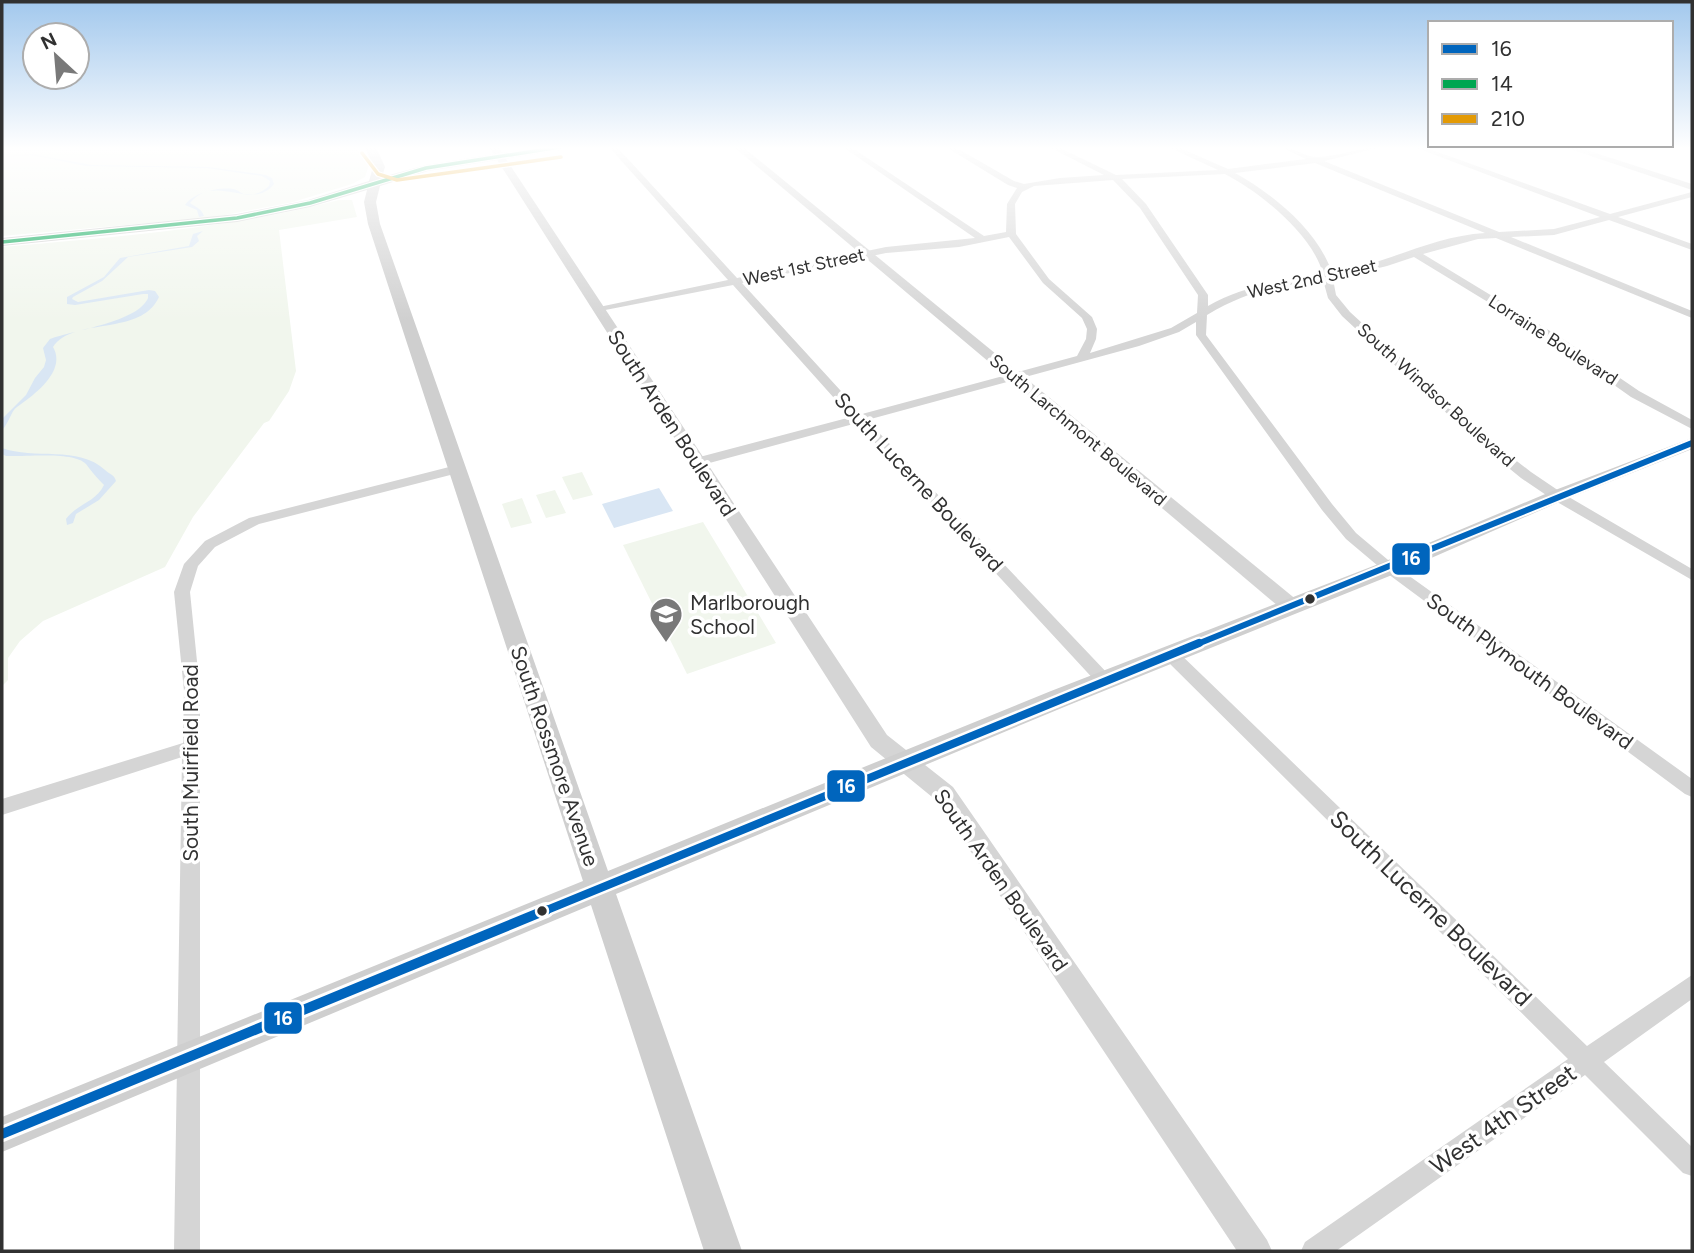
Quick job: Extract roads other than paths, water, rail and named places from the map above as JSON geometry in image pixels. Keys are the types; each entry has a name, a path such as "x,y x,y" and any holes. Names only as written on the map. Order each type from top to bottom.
{"main road":[{"path":"2,242 209,222 298,205"},
{"name":"South Rossmore Avenue","path":"371,205 413,341 723,1251"},
{"path":"2,1134 599,886 1692,443"}],"street":[{"name":"South Arden Boulevard","path":"531,205 879,741 944,794 1256,1251"},
{"name":"South Lucerne Boulevard","path":"667,205 859,418 1104,680"},
{"name":"South Larchmont Boulevard","path":"808,205 1291,606"},
{"path":"933,205 982,239"},
{"path":"1011,205 1011,234 1046,281 1087,317 1092,329 1091,339 1081,359"},
{"name":"South Plymouth Boulevard","path":"1142,205 1199,288 1205,304 1201,335 1326,507 1351,536 1389,568 1692,789"},
{"name":"South Windsor Boulevard","path":"1274,205 1296,225 1325,267 1334,301 1366,335 1487,444 1557,496 1692,575"},
{"path":"1427,205 1692,316"},
{"path":"1579,205 1692,247"},
{"name":"West 2nd Street","path":"698,462 1148,340 1175,330 1228,298 1258,287 1284,281 1329,278 1494,233 1554,232 1648,205"},
{"name":"West 1st Street","path":"598,310 866,254 959,244 1011,234"},
{"name":"Lorraine Boulevard","path":"1415,253 1556,339 1635,394 1692,425"},
{"name":"South Muirfield Road","path":"187,1251 192,747 190,657 181,592 186,574 199,553 223,535 254,521 457,469"},
{"name":"South Lucerne Boulevard","path":"1170,654 1692,1164"},
{"path":"2,807 192,747"},
{"name":"West 4th Street","path":"1314,1251 1692,986"}],"water":[{"path":"186,205 194,205 204,216 199,217 197,210"},
{"path":"203,231 197,236 199,241 192,247 128,257 102,281 73,297 72,299 78,302 149,290 155,291 159,297 150,309 138,317 76,332 63,338 53,347 56,365 47,382 15,409 2,430 2,419 26,395 44,367 46,360 43,348 50,339 119,319 142,306 148,294 75,305 67,304 67,297 104,277 120,258 189,246 193,234"},
{"path":"2,448 82,458 94,462 116,481 99,500 76,514 73,523 67,525 66,519 70,514 101,491 104,485 80,460 60,456 6,456 2,454"},
{"path":"659,488 673,511 614,528 602,504"}],"place":[{"name":"Marlborough School","path":"666,644"}]}
